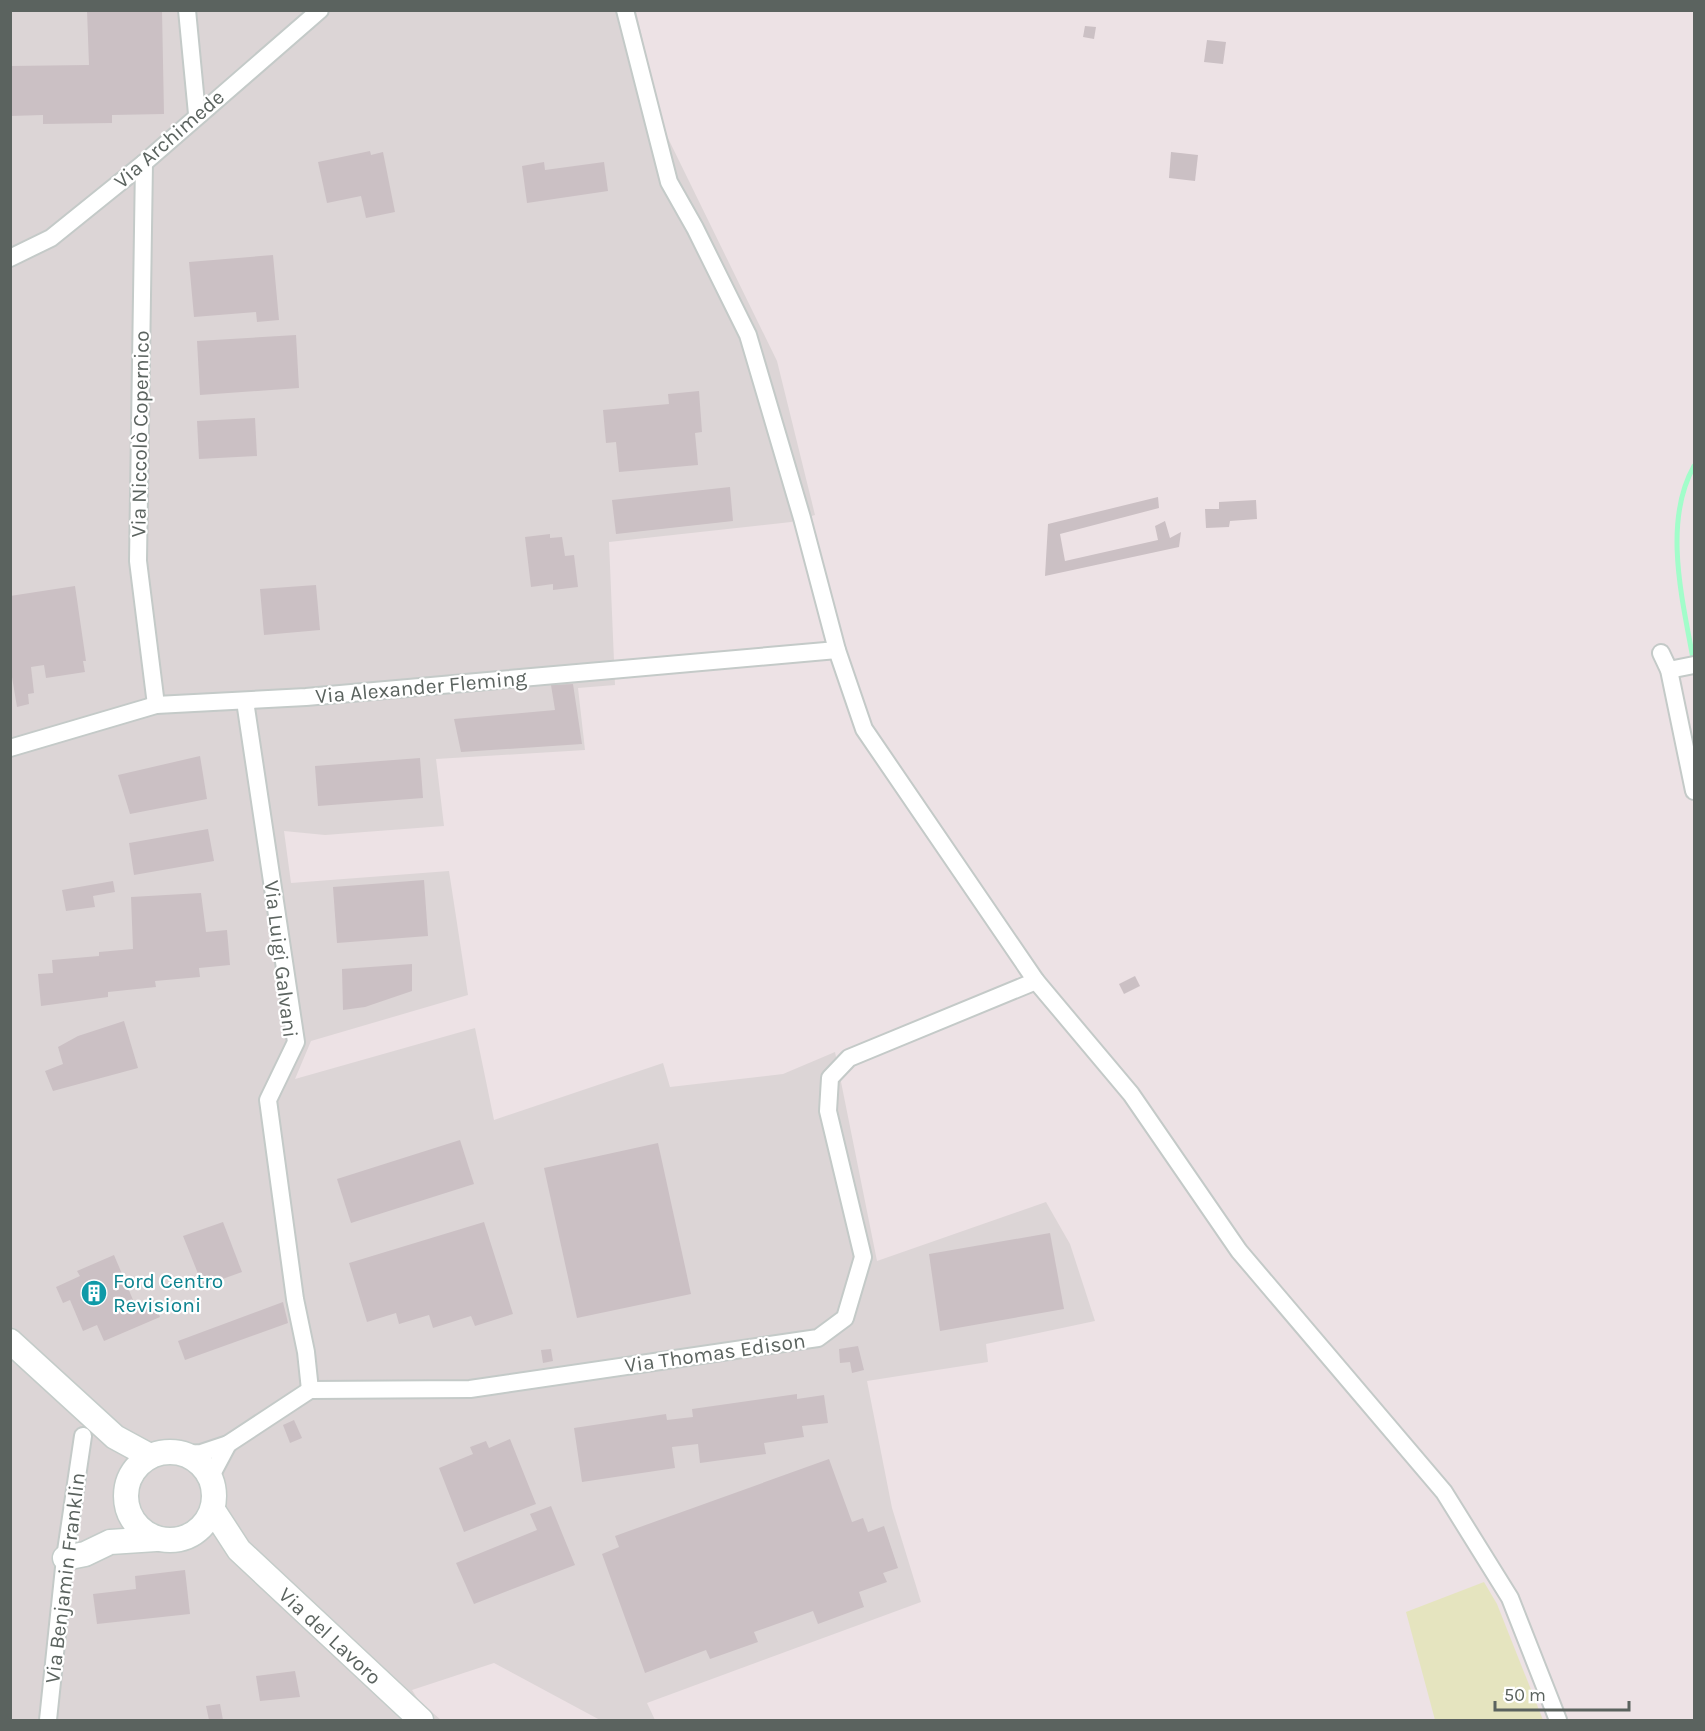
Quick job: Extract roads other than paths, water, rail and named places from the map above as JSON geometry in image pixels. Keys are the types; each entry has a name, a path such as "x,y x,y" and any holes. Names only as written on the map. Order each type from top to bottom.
{"main road":[{"path":"10,1341 115,1437 150,1456"},
{"path":"115,1437 132,1474"},
{"path":"167,1452 185,1454 200,1462 211,1476 215,1493 213,1510 204,1526 190,1536 174,1541 156,1539 110,1542 85,1554 65,1558 79,1545 103,1534 118,1519 126,1500 132,1474 150,1456 167,1452"},
{"path":"126,1500 130,1517 141,1530 156,1539"},
{"path":"213,1510 239,1550"},
{"path":"190,1536 239,1550"},
{"name":"Via del Lavoro","path":"239,1550 421,1720"}],"street":[{"path":"187,10 197,114"},
{"name":"Via Archimede","path":"10,258 51,238 144,163 197,114 320,10"},
{"path":"625,10 669,182 695,228 748,335 802,518 837,650 864,729 1036,981 1131,1094 1239,1251 1444,1492 1510,1598 1558,1720"},
{"name":"Via Niccolò Copernico","path":"144,163 138,561 156,705"},
{"name":"Via Alexander Fleming","path":"10,748 156,705 245,701 837,650"},
{"path":"1661,653 1673,669 1695,790"},
{"path":"1673,669 1695,665"},
{"name":"Via Luigi Galvani","path":"245,701 296,1042 268,1100 295,1299 306,1352 310,1390"},
{"name":"Via Thomas Edison","path":"310,1390 470,1389 818,1338 844,1318 863,1257 828,1112 830,1078 849,1058 1036,981"},
{"path":"185,1454 201,1453 228,1444 310,1390"},
{"name":"Via Benjamin Franklin","path":"48,1720 65,1558 83,1436"},
{"path":"211,1476 228,1444"}],"waterway":[{"path":"1694,466 1684,488 1677,537 1681,589 1694,664"}],"place":[{"name":"Ford Centro Revisioni","path":"94,1293"}]}
